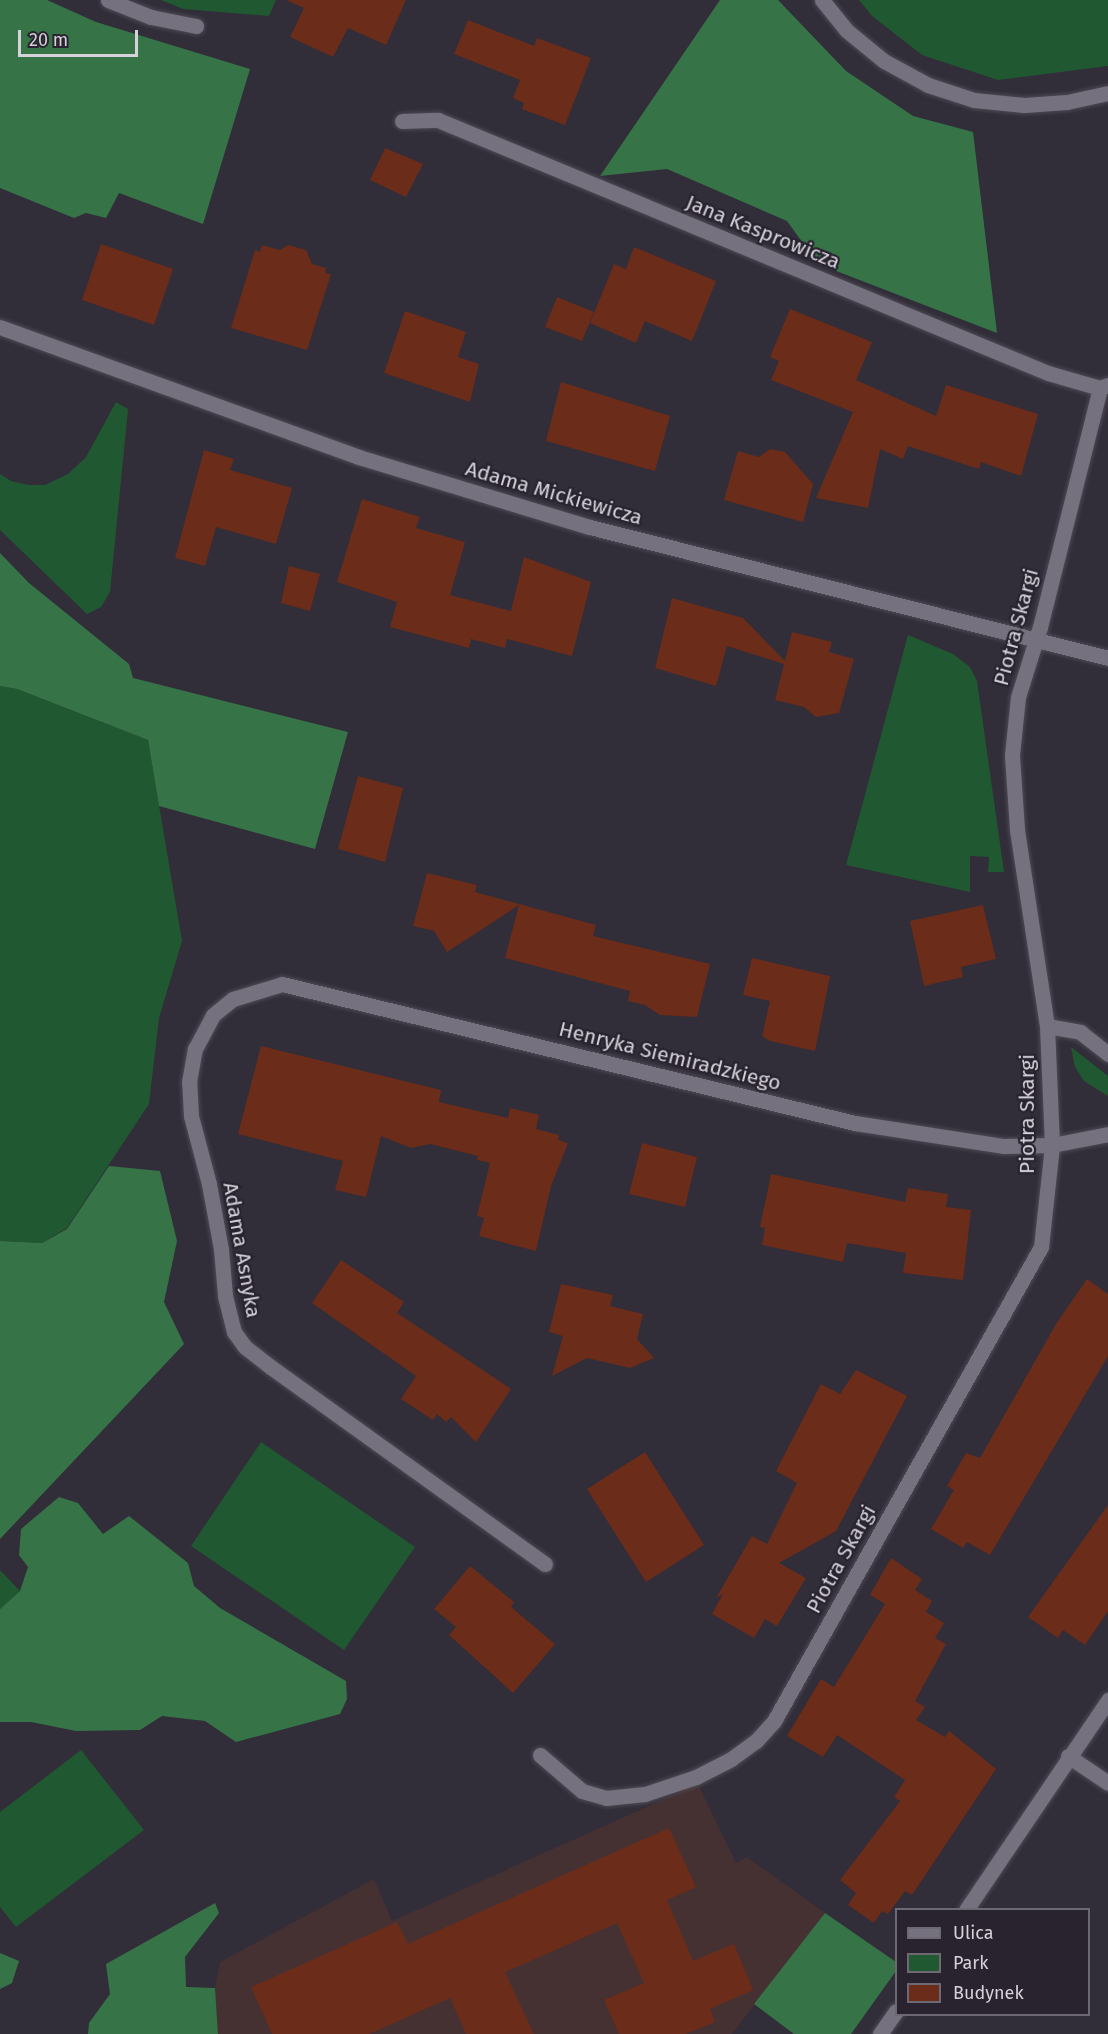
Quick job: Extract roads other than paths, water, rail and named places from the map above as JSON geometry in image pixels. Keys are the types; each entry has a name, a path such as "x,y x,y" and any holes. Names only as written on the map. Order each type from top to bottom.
{"street":[{"path":"108,0 151,17 196,26"},
{"path":"822,0 861,42 884,61 928,85 974,100 1024,105 1067,102 1108,93"},
{"name":"Jana Kasprowicza","path":"402,121 438,120 1048,373 1104,386"},
{"name":"Adama Mickiewicza","path":"0,327 359,457 579,524 1108,658"},
{"name":"Piotra Skargi","path":"540,1755 582,1791 606,1798 645,1794 696,1777 731,1759 756,1741 779,1711 1041,1246 1053,1145 1047,1026 1017,829 1012,755 1018,697 1036,640 1104,386"},
{"name":"Henryka Siemiradzkiego","path":"282,984 855,1123 1004,1146 1053,1145 1108,1134"},
{"name":"Adama Asnyka","path":"282,984 233,999 213,1015 195,1049 189,1082 190,1116 210,1184 225,1295 234,1332 245,1347 272,1368 545,1564"},
{"path":"1047,1026 1080,1032 1108,1053"},
{"path":"967,1908 1108,1700"},
{"path":"1068,1756 1108,1783"},
{"path":"880,2034 895,2014"}]}
